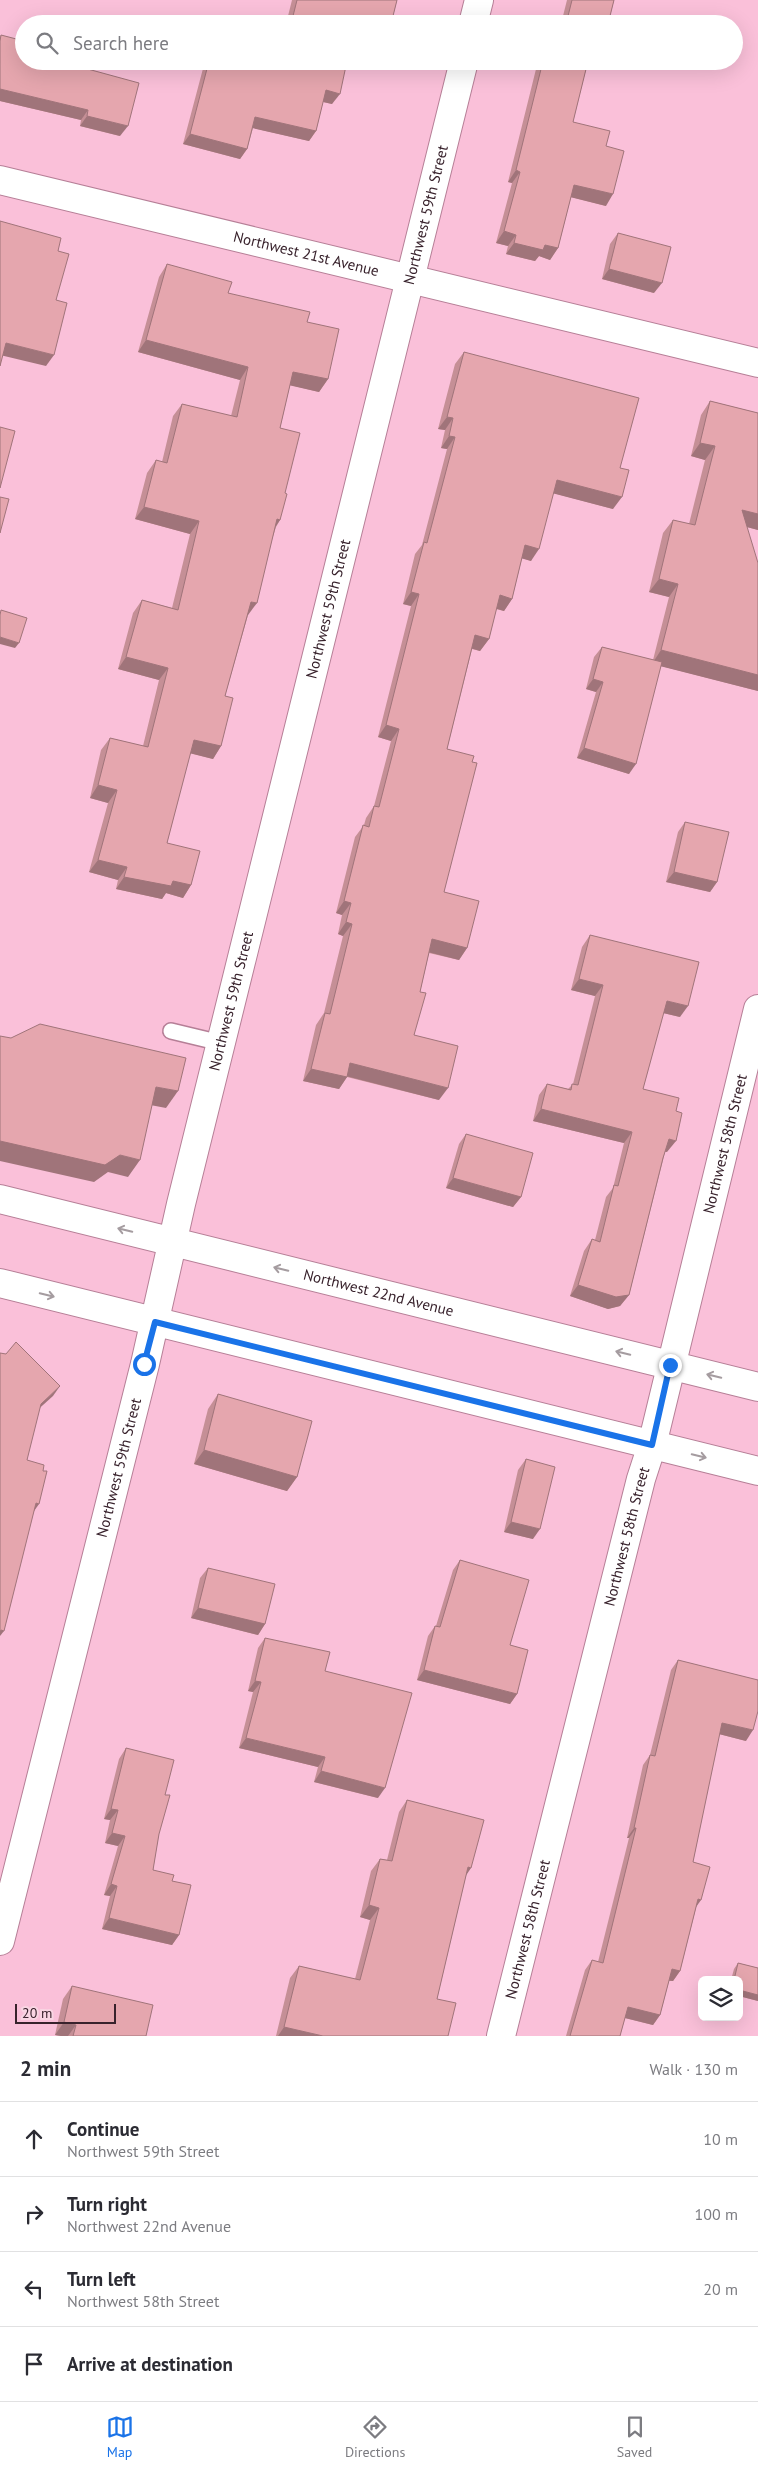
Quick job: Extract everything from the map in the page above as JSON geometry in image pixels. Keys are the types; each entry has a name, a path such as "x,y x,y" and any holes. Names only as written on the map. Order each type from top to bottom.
{"street":[{"path":"475,15 479,0"},
{"name":"Northwest 59th Street","path":"0,1941 155,1322 172,1241 462,70"},
{"name":"Northwest 21st Avenue","path":"0,180 758,362"},
{"name":"Northwest 58th Street","path":"501,2036 641,1479 652,1445 758,1008"},
{"name":"Northwest 22nd Avenue","path":"0,1199 758,1387"},
{"path":"0,1283 758,1471"}],"lane":[{"path":"171,1031 221,1043"}],"building":[{"path":"297,0 397,0 393,15 293,15"},
{"path":"572,0 614,0 610,15 568,15"},
{"path":"1,35 15,39 15,70 91,70 139,83 128,126 87,116 88,110 0,89"},
{"path":"207,70 345,70 340,94 326,90 316,131 255,117 247,149 190,134"},
{"path":"541,70 586,70 573,122 610,131 606,146 624,151 613,194 574,185 558,248 545,245 543,250 514,243 516,235 504,231 520,172 516,170"},
{"path":"0,221 61,238 58,251 69,254 56,300 67,303 54,355 6,343 0,366"},
{"path":"618,233 671,247 662,283 609,269"},
{"path":"167,264 232,282 228,293 310,312 307,322 339,329 328,379 293,372 280,428 300,433 285,493 287,494 280,520 277,519 257,603 251,602 225,696 233,698 221,746 194,740 167,843 200,851 191,885 173,881 171,886 124,877 127,867 98,860 117,790 98,785 110,738 148,747 168,668 126,657 142,600 178,610 199,521 144,507 156,460 167,463 182,404 237,417 248,367 146,340"},
{"path":"464,352 639,398 620,468 629,470 622,497 557,480 539,549 525,545 512,599 500,595 489,639 475,635 447,749 474,756 472,762 477,763 444,892 479,901 467,948 432,939 420,992 426,993 414,1035 458,1046 448,1088 350,1063 347,1077 311,1069 325,1013 330,1014 352,924 346,922 351,903 344,901 363,825 369,827 374,806 379,807 399,729 386,725 419,594 411,592 424,542 427,543 455,437 449,436 453,418 447,417"},
{"path":"710,401 758,413 758,514 742,510 758,563 758,675 661,650 678,584 659,579 673,520 695,525 715,446 700,443"},
{"path":"0,427 15,431 0,488"},
{"path":"0,497 9,499 0,533"},
{"path":"1,610 27,618 19,643 0,637"},
{"path":"602,647 662,662 636,764 584,748 603,682 593,679"},
{"path":"685,822 729,832 717,882 674,872"},
{"path":"590,935 699,962 688,1006 667,1001 643,1089 679,1098 676,1111 682,1113 676,1141 669,1139 663,1158 629,1295 616,1297 578,1285 592,1239 600,1242 614,1185 618,1186 632,1132 541,1109 547,1084 571,1090 572,1084 578,1085 603,985 579,979"},
{"path":"40,1024 186,1058 178,1091 156,1087 140,1160 120,1155 105,1165 0,1141 0,1036 11,1038"},
{"path":"466,1134 533,1153 521,1197 453,1178"},
{"path":"16,1342 60,1386 41,1404 27,1460 44,1465 43,1471 47,1471 39,1504 36,1503 4,1631 1,1630 0,1632 0,1353 6,1354"},
{"path":"218,1394 312,1421 297,1477 204,1450"},
{"path":"526,1459 555,1467 540,1529 511,1522"},
{"path":"460,1560 529,1580 510,1645 528,1650 517,1694 424,1670 435,1626 440,1627"},
{"path":"208,1568 275,1584 265,1624 198,1608"},
{"path":"265,1638 330,1652 325,1671 412,1693 385,1788 321,1771 325,1757 246,1738 261,1682 255,1681"},
{"path":"678,1660 758,1680 758,1711 753,1730 722,1723 693,1862 710,1867 701,1900 698,1899 680,1971 672,1969 660,2015 628,2007 620,2036 570,2036 592,1960 603,1963 636,1828 634,1828 650,1755 655,1756"},
{"path":"126,1748 174,1760 165,1795 170,1795 159,1834 153,1870 174,1875 172,1881 191,1885 179,1935 109,1918 117,1886 111,1884 125,1836 112,1833 118,1810 111,1809"},
{"path":"407,1800 484,1820 471,1868 468,1867 437,1999 456,2003 448,2036 323,2036 284,2027 299,1966 360,1980 379,1908 369,1905 380,1859 392,1861"},
{"path":"738,1963 758,1968 758,1995 743,1991 743,1976 735,1976"},
{"path":"72,1986 153,2005 146,2036 73,2036 76,2025 64,2022"}],"route":[{"path":"144,1364 155,1322 652,1445 670,1365"}]}
